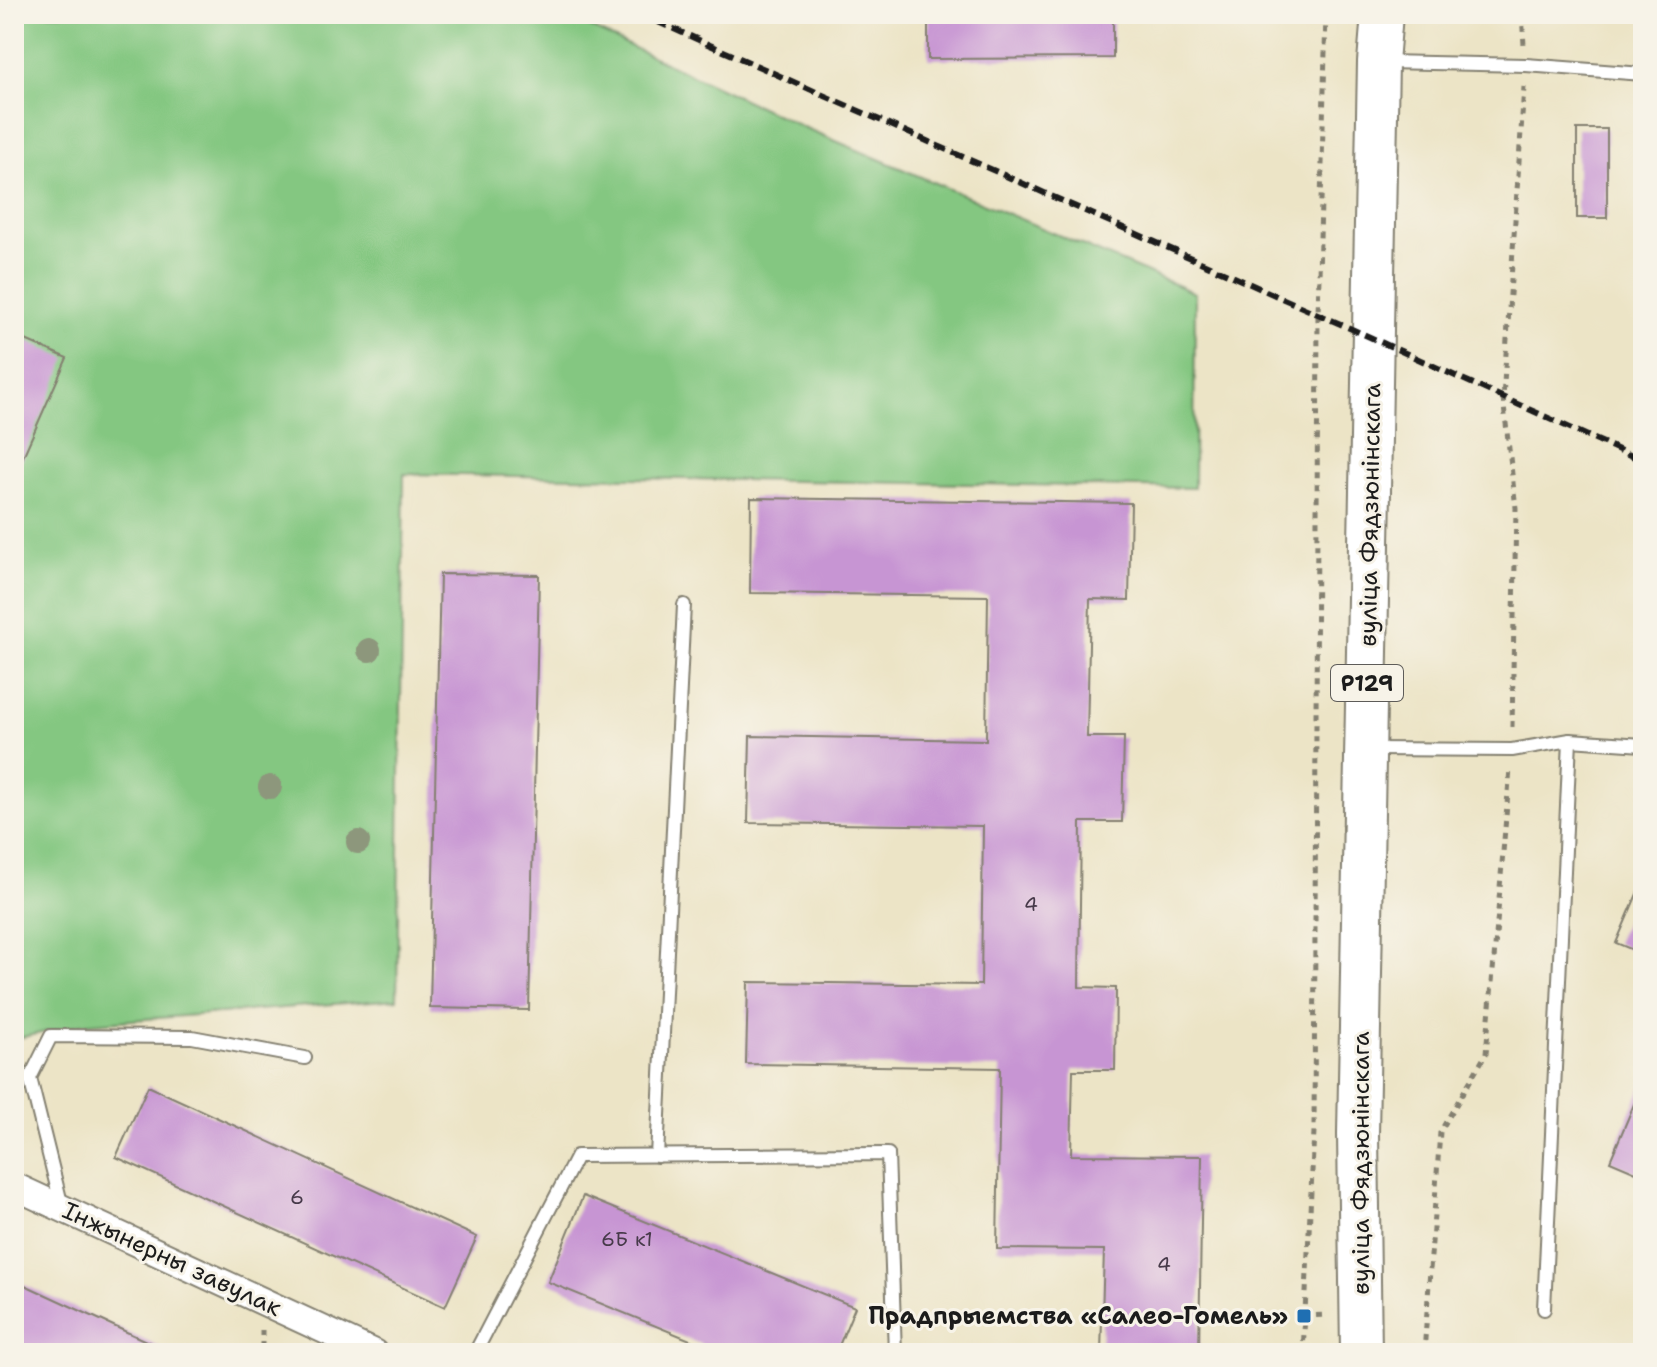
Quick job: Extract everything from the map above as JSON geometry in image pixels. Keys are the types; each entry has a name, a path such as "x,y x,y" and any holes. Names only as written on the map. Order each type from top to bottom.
{"main road":[{"name":"вуліца Фядзюнінскага","path":"1361,1353 1358,1134 1378,62 1382,14"}],"street":[{"name":"Інжынерны завулак","path":"14,1186 374,1353"}],"lane":[{"path":"1378,62 1526,65 1643,74"},
{"path":"657,1156 684,605"},
{"path":"1366,749 1512,750 1570,740 1643,745"},
{"path":"1544,1309 1570,740"},
{"path":"62,1207 30,1078 51,1036 192,1037 305,1058"},
{"path":"475,1353 577,1156 888,1154 895,1353"}],"path":[{"path":"1303,1353 1314,1131 1318,330 1326,14"},
{"path":"1424,1353 1440,1132 1486,1054 1512,750 1516,508 1503,398 1526,65 1522,14"}],"green space":[{"path":"14,14 562,14 803,127 1195,293 1194,488 404,474 397,999 82,1024 14,1039"}],"building":[{"path":"928,14 1113,14 1113,58 928,59"},
{"path":"1577,129 1607,129 1607,218 1577,218"},
{"path":"14,335 67,358 14,477"},
{"path":"751,498 1131,503 1129,600 1090,599 1087,737 1124,737 1122,822 1081,822 1079,987 1116,988 1115,1070 1073,1070 1071,1155 1202,1156 1199,1353 1101,1353 1104,1250 997,1249 1000,1068 746,1064 748,982 981,985 983,826 748,823 750,736 986,740 988,596 750,593"},
{"path":"440,574 539,575 529,1010 430,1008"},
{"path":"1643,880 1643,954 1616,943"},
{"path":"1643,1083 1643,1175 1610,1161"},
{"path":"148,1086 477,1237 445,1307 116,1157"},
{"path":"583,1196 855,1307 836,1353 722,1353 548,1282"},
{"path":"14,1280 172,1353 25,1353 14,1348"},
{"path":"1626,1345 1643,1349 1643,1353 1624,1353"}],"railway":[{"path":"640,14 1643,461"}],"place":[{"name":"Прадпрыемства «Салео-Гомель»","path":"1304,1316"}]}
